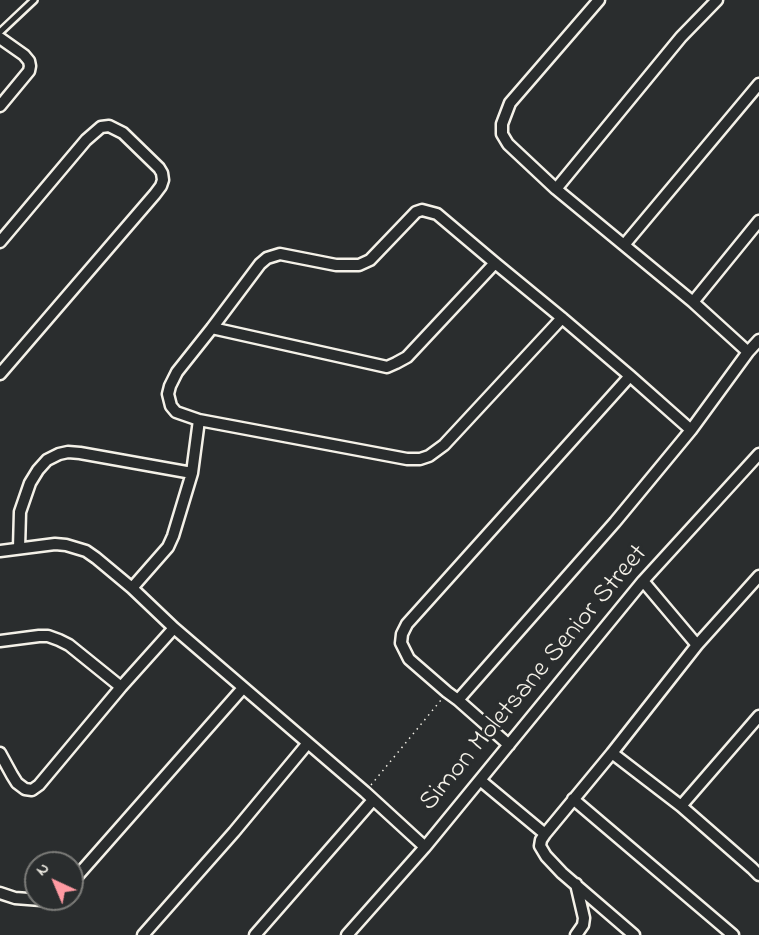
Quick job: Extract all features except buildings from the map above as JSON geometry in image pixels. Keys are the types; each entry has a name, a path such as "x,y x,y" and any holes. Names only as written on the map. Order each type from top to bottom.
{"street":[{"path":"556,189 681,37 717,0"},
{"path":"593,2 510,103 502,124 502,135 508,144 556,189 748,352"},
{"path":"0,38 24,55 30,66 29,71 0,106"},
{"path":"624,245 759,84"},
{"path":"0,242 86,140 101,127 109,126 123,133 162,173 161,186 155,194 0,374"},
{"path":"561,318 444,445 429,456 420,459 408,459 200,420 176,412 171,406 168,394 177,372 267,258 280,255 336,265 359,265 370,260 416,212 422,210 437,214 495,263 561,318 630,376 691,430"},
{"path":"693,303 759,221"},
{"path":"212,328 387,367 407,357 495,263"},
{"path":"458,700 615,522 691,430 759,340"},
{"path":"509,746 409,659 401,644 402,634 407,624 630,376"},
{"path":"132,588 168,547 173,536 192,473 200,420"},
{"path":"19,548 20,512 30,483 47,460 59,454 80,453 192,473"},
{"name":"Simon Moletsane Senior Street","path":"348,935 425,847 643,581 759,454"},
{"path":"0,551 55,544 86,551 132,588 174,628 425,847"},
{"path":"634,935 546,856 540,846 541,840 697,645 759,576"},
{"path":"643,581 697,645"},
{"path":"0,753 17,783 25,789 32,790 39,785 174,628"},
{"path":"0,641 39,636 59,640 69,645 121,687"},
{"path":"84,868 243,688"},
{"path":"681,806 759,716"},
{"path":"143,935 234,832 308,743"},
{"path":"612,753 757,868"},
{"path":"480,780 545,834"},
{"path":"255,935 369,796"},
{"path":"573,799 733,935"},
{"path":"575,884 584,918 583,925 576,935"},
{"path":"0,893 24,899"}],"lane":[{"path":"0,32 34,0"}],"path":[{"path":"369,796 447,692"}]}
